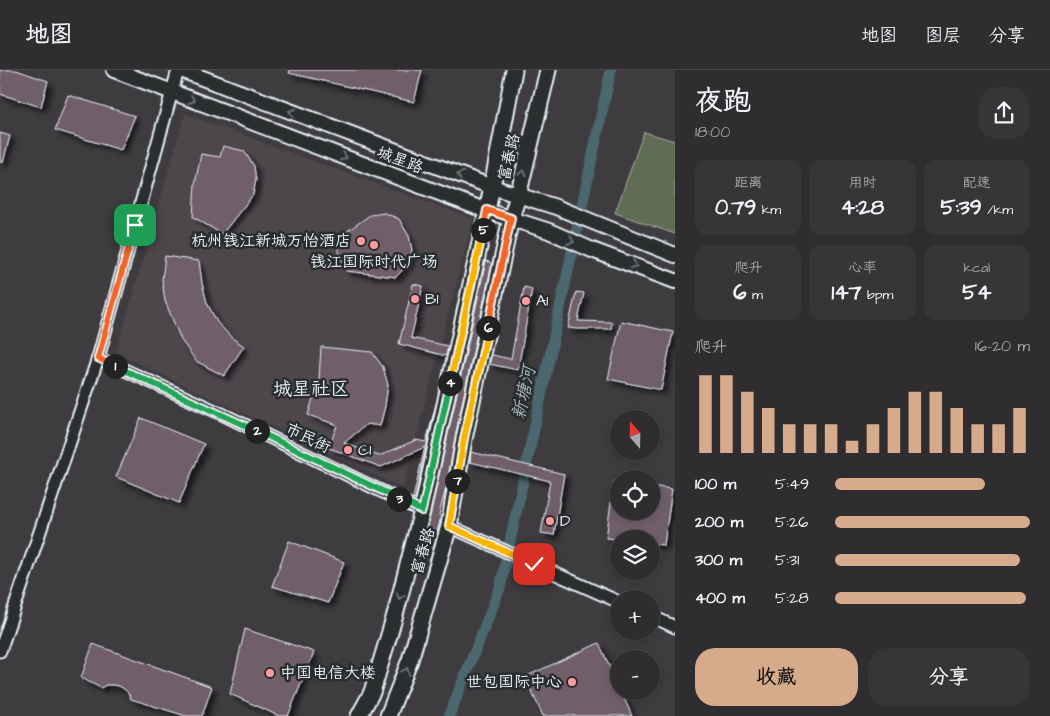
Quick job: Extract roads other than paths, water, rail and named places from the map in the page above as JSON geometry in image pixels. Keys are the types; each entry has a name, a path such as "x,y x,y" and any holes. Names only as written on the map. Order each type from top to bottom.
{"main road":[{"name":"富春路","path":"359,716 372,692 395,615 422,511 492,187 514,70"},
{"name":"富春路","path":"388,716 410,660 449,526 464,439 511,218 548,70"}],"street":[{"name":"城星路","path":"114,70 549,232 675,281"},
{"name":"城星路","path":"180,70 492,187 556,207 675,255"},
{"path":"0,651 98,358 172,92 180,70"},
{"name":"市民街","path":"98,358 222,414 422,511"},
{"path":"449,526 610,598"},
{"path":"660,620 675,627"}],"waterway":[{"name":"新塘河","path":"449,716 500,588 611,70"}],"place":[{"name":"杭州钱江新城万怡酒店","path":"361,241"},
{"name":"钱江国际时代广场","path":"374,245"},
{"name":"B1","path":"415,299"},
{"name":"A1","path":"526,301"},
{"name":"C1","path":"348,450"},
{"name":"D","path":"550,521"},
{"name":"中国电信大楼","path":"270,673"},
{"name":"世包国际中心","path":"572,682"}],"district":[{"name":"城星社区","path":"311,389"}]}
